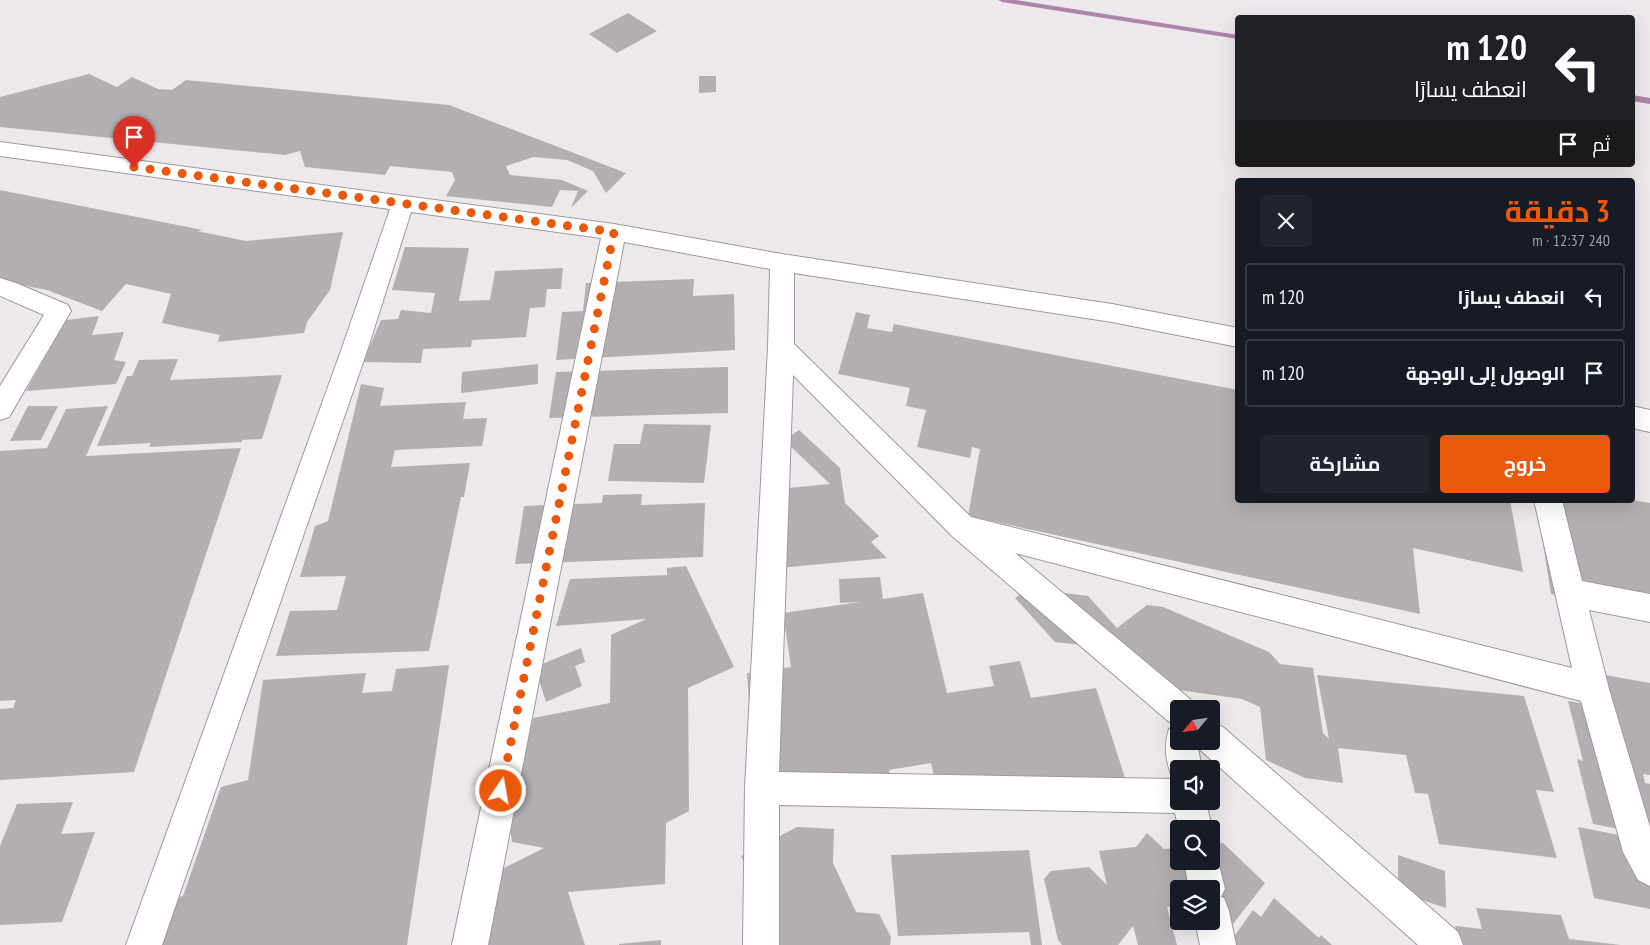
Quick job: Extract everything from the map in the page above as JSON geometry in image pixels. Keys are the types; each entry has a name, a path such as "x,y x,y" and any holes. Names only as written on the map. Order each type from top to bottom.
{"street":[{"path":"0,149 614,232 782,263 1112,313 1235,337"},
{"path":"144,945 355,348 403,203"},
{"path":"470,945 614,232"},
{"path":"761,945 762,788 781,347 782,263"},
{"path":"0,287 59,311 0,409"},
{"path":"781,347 962,528 1170,708"},
{"path":"1635,418 1650,421"},
{"path":"1549,503 1593,689 1640,852 1650,868"},
{"path":"962,528 1593,689"},
{"path":"1569,592 1650,608"},
{"path":"1220,747 1445,945"},
{"path":"762,788 1170,796"},
{"path":"1215,930 1218,945"}],"building":[{"path":"628,13 657,31 617,53 589,34"},
{"path":"89,74 117,87 132,77 158,89 172,90 186,80 449,105 626,173 606,193 593,171 567,160 534,157 506,166 510,175 562,180 588,191 571,208 578,191 560,190 552,207 446,196 455,180 452,172 390,166 385,175 305,167 300,151 285,155 0,127 0,97"},
{"path":"699,76 716,76 716,92 699,93"},
{"path":"0,190 203,230 197,231 246,241 343,232 330,290 307,322 304,333 218,342 220,335 162,323 171,294 126,284 102,311 47,290 0,281"},
{"path":"405,247 469,248 459,301 490,300 495,271 563,268 561,289 547,289 545,307 530,308 526,337 472,340 471,347 423,349 421,363 363,362 381,320 398,319 401,310 431,313 435,293 392,290"},
{"path":"694,279 693,296 734,294 735,350 556,360 562,312 583,311 586,283"},
{"path":"856,312 870,315 867,328 892,332 894,324 1235,389 1235,503 1511,503 1523,572 1413,548 1420,614 968,516 980,449 972,447 970,458 917,447 926,410 906,406 910,388 838,374"},
{"path":"99,316 92,335 124,332 114,360 126,362 116,384 26,391 66,320"},
{"path":"178,359 170,380 282,375 262,439 242,440 242,442 149,447 151,443 97,446 127,376 132,376 139,360"},
{"path":"538,364 538,384 461,393 462,372"},
{"path":"728,367 728,413 549,418 556,372"},
{"path":"361,384 384,388 380,406 466,402 463,419 487,418 482,446 395,450 391,467 470,463 464,497 461,497 429,651 276,656 290,611 337,610 346,576 300,577 315,526 328,521"},
{"path":"28,406 58,406 41,440 10,441"},
{"path":"108,406 86,456 241,448 134,772 0,780 0,709 13,708 16,700 0,701 0,451 47,448 66,409"},
{"path":"644,424 711,425 704,483 608,481 614,444 640,444"},
{"path":"799,430 840,468 845,503 879,536 871,542 887,558 768,569 778,489 830,484 784,440"},
{"path":"642,494 641,505 705,503 703,557 515,564 524,506 602,503 603,495"},
{"path":"1635,500 1650,503 1650,616 1551,594 1536,503 1635,503"},
{"path":"686,566 734,667 688,688 689,811 666,823 665,884 568,892 585,945 483,945 498,871 544,848 512,842 510,826 518,778 533,718 610,703 611,635 646,619 556,626 570,579 667,575 667,568"},
{"path":"880,577 883,599 923,593 947,693 994,686 989,666 1020,661 1031,698 1096,688 1128,787 939,797 931,763 889,770 891,783 756,805 747,673 791,667 783,613 860,602 840,603 839,579"},
{"path":"1032,586 1041,590 1088,596 1117,628 1147,605 1163,607 1269,652 1280,664 1313,668 1323,733 1329,739 1317,675 1524,696 1554,792 1536,790 1557,858 1439,844 1428,794 1415,793 1406,755 1338,748 1343,783 1305,778 1266,760 1260,707 1242,699 1172,689 1098,647 1055,642 1015,598"},
{"path":"581,648 585,662 575,666 582,686 546,702 535,667"},
{"path":"449,665 407,945 154,945 167,899 183,896 221,787 248,780 263,680 366,673 362,693 392,691 396,669"},
{"path":"1599,674 1650,683 1650,775 1643,774 1645,783 1650,784 1650,835 1593,824 1577,759 1583,761 1568,701 1608,708"},
{"path":"73,802 61,834 95,832 62,922 0,925 0,846 17,804"},
{"path":"797,827 834,829 833,863 856,912 879,914 891,937 890,945 762,945 764,912 741,856"},
{"path":"1578,827 1650,841 1650,909 1594,898"},
{"path":"1147,833 1164,849 1170,849 1170,870 1220,870 1220,843 1223,843 1265,883 1229,929 1220,909 1220,880 1170,880 1170,907 1167,907 1170,918 1170,930 1173,930 1177,945 1138,945 1133,926 1118,945 1062,945 1058,940 1044,879 1051,871 1089,867 1107,885 1099,851 1136,847"},
{"path":"1029,850 1042,945 1031,945 1029,932 898,936 891,855"},
{"path":"1398,855 1445,871 1446,908 1398,892"},
{"path":"1274,898 1319,938 1321,935 1332,945 1228,945 1253,910 1261,917"},
{"path":"1476,908 1561,915 1569,939 1621,945 1460,945 1455,926 1482,929"},
{"path":"661,940 661,945 619,945 619,944"}],"waterway":[{"path":"1002,0 1235,37"},
{"path":"1635,98 1650,101"}],"route":[{"path":"134,167 614,232 501,791"}]}
